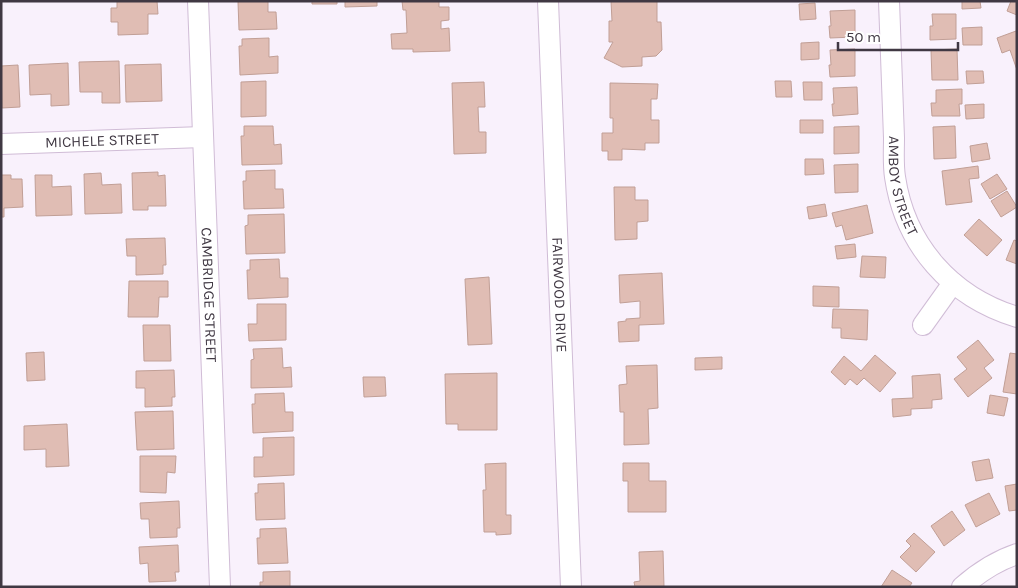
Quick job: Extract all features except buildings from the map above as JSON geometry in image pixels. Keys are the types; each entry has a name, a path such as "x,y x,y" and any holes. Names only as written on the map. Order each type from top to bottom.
{"street":[{"name":"CAMBRIDGE STREET","path":"198,1 220,587"},
{"name":"FAIRWOOD DRIVE","path":"548,1 570,587"},
{"name":"AMBOY STREET","path":"889,1 894,138 893,159 901,204 914,236 930,260 953,283 987,306 1017,317"},
{"name":"MICHELE STREET","path":"1,144 203,137"},
{"path":"923,325 953,283"},
{"path":"962,587 992,565 1017,554"}]}
